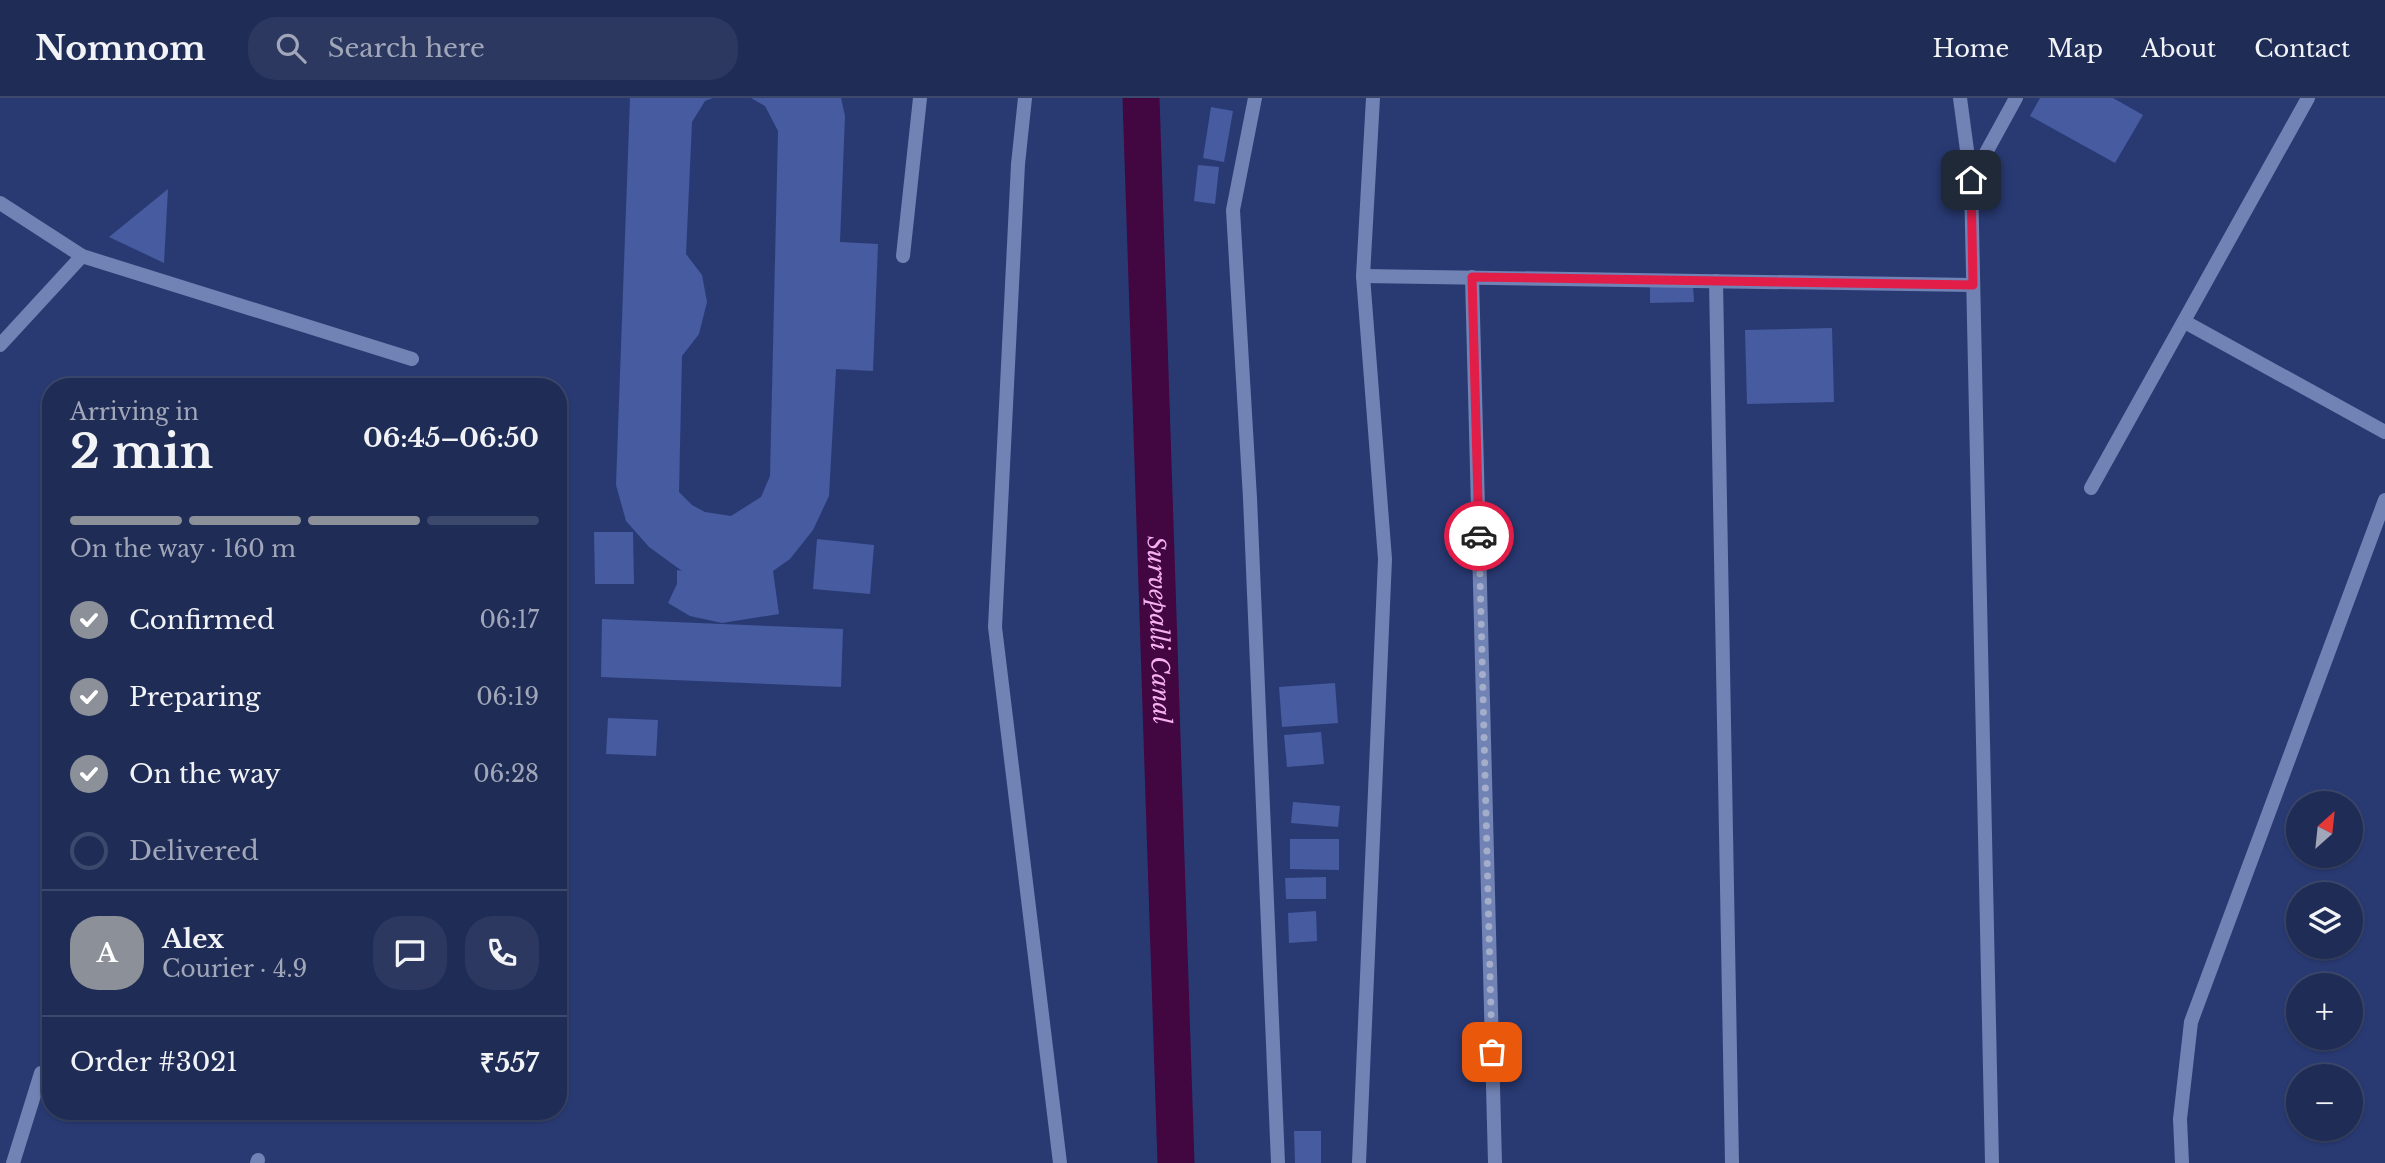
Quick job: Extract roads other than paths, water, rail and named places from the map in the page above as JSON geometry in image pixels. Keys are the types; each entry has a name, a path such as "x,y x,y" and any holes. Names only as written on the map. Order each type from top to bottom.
{"street":[{"path":"903,256 920,98"},
{"path":"1025,98 1018,164 995,627 1060,1163"},
{"path":"1255,98 1233,210 1250,498 1278,1163"},
{"path":"1359,1163 1385,559 1363,276 1373,98"},
{"path":"1960,98 1971,180 1992,1163"},
{"path":"1971,180 2016,98"},
{"path":"2091,488 2308,98"},
{"path":"0,203 82,256 412,359"},
{"path":"0,345 82,256"},
{"path":"1363,276 1973,285"},
{"path":"1472,277 1495,1163"},
{"path":"1716,281 1732,1163"},
{"path":"2185,321 2385,432"},
{"path":"2182,1163 2180,1119 2191,1022 2385,500"},
{"path":"13,1163 41,1073"}],"waterway":[{"name":"Survepalli Canal","path":"1141,98 1176,1163"}]}
